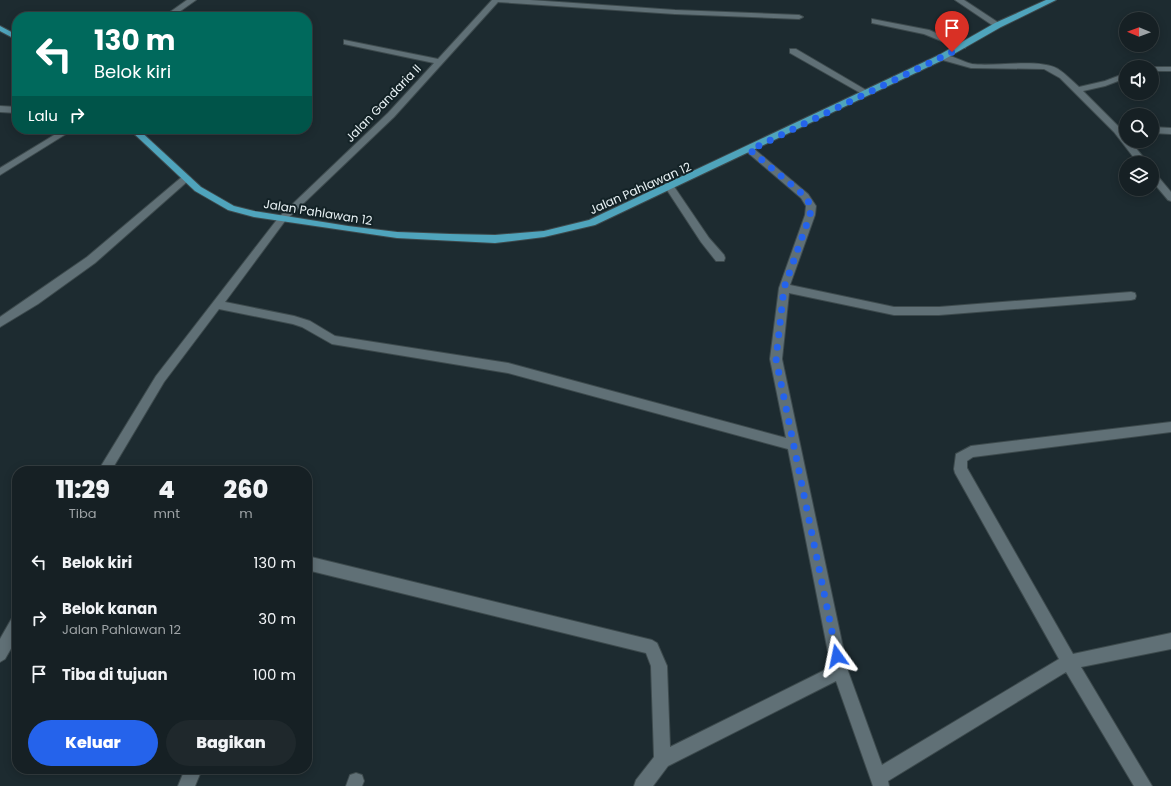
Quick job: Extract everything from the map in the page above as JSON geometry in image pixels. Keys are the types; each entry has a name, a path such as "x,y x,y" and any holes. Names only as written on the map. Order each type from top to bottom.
{"main road":[{"name":"Jalan Pahlawan 12","path":"138,134 198,189 231,208 254,214 397,235 495,239 544,234 592,223 670,188 942,57 998,25 1052,0"},
{"path":"0,28 12,35"}],"street":[{"path":"174,12 192,0"},
{"path":"497,0 675,12 798,17"},
{"name":"Jalan Gandaria II","path":"107,466 160,379 218,305 282,219 391,115 438,62 497,0"},
{"path":"959,0 998,25"},
{"path":"875,22 926,32 962,46"},
{"path":"347,42 438,62"},
{"path":"793,52 867,93"},
{"path":"942,57 971,66 1045,67 1054,70 1063,76 1119,127"},
{"path":"1159,69 1171,69"},
{"path":"1077,90 1101,86 1119,79"},
{"path":"0,108 12,109"},
{"path":"1159,130 1171,131"},
{"path":"0,172 62,134"},
{"path":"750,150 805,196 811,206 810,215 784,288 776,359 840,671 879,782 1069,662 1171,641"},
{"path":"0,323 34,301 91,260 186,178"},
{"path":"1160,185 1171,186"},
{"path":"1160,185 1171,198"},
{"path":"670,188 705,240 720,258"},
{"path":"784,288 894,311 938,311 1131,296"},
{"path":"218,305 294,320 306,324 332,340 508,368 793,445"},
{"path":"1144,786 1069,662 967,482 960,469 960,458 971,452 1171,428"},
{"path":"312,564 647,645 652,648 659,666 662,760"},
{"path":"0,654 12,632"},
{"path":"642,786 662,760 840,671"},
{"path":"186,786 192,774"}],"route":[{"path":"837,656 776,359 784,288 810,215 811,206 805,196 750,150 952,52"}]}
